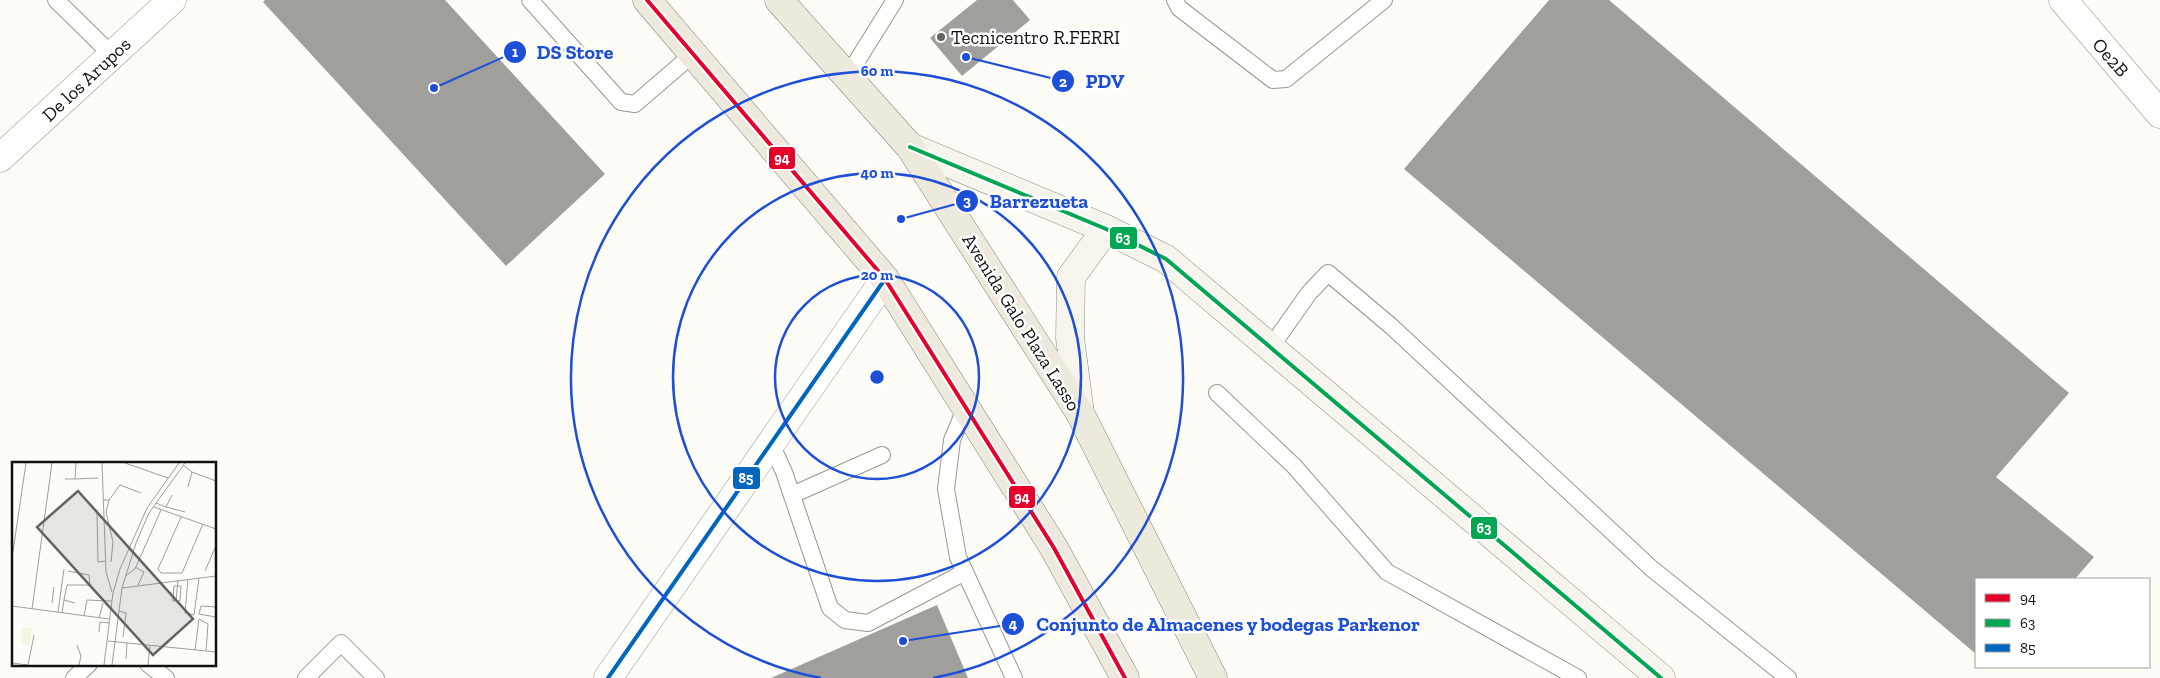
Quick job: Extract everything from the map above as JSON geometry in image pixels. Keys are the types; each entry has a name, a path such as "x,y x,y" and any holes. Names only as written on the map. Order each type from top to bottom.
{"main road":[{"path":"647,0 885,279 1054,548 1126,678"},
{"name":"Avenida Galo Plaza Lasso","path":"779,0 910,147 1080,413 1213,678"},
{"path":"910,147 1106,229 1166,259 1661,678"},
{"path":"1080,413 1070,338 1071,277 1106,229"}],"street":[{"name":"De los Arupos","path":"0,158 172,0"},
{"name":"Oe2B","path":"2063,0 2160,114"},
{"path":"608,678 885,279"}],"lane":[{"path":"56,0 111,54"},
{"path":"530,0 621,102 635,104 693,54"},
{"path":"848,77 895,0"},
{"path":"1175,0 1178,8 1273,80 1286,79 1384,0"},
{"path":"1270,348 1309,293 1328,273 1391,326 1650,568 1788,678"},
{"path":"1217,393 1294,466 1387,572 1578,678"},
{"path":"966,407 952,440 946,489 958,558 1014,678"},
{"path":"771,444 792,495 830,608 845,620 868,623 965,572"},
{"path":"792,495 882,455"},
{"path":"312,676 341,643 376,678"},
{"path":"74,678 87,666"},
{"path":"151,666 166,678"}],"building":[{"path":"265,0 445,0 605,174 506,266 263,2"},
{"path":"977,0 1013,0 1030,20 962,76 930,38"},
{"path":"1549,0 1609,0 2069,393 1996,477 2094,557 2076,578 1975,578 1975,653 1404,169"},
{"path":"937,605 968,678 771,678"}],"transit line":[{"name":"94","path":"647,0 885,279 1054,548 1125,678"},
{"name":"63","path":"910,147 1106,229 1166,259 1661,678"},
{"name":"85","path":"608,678 885,279"}],"place":[{"name":"Tecnicentro R.FERRI","path":"941,37"},
{"name":"PDV","path":"966,57"},
{"name":"DS Store","path":"434,88"},
{"name":"Barrezueta","path":"901,219"},
{"name":"Conjunto de Almacenes y bodegas Parkenor","path":"903,641"}]}
